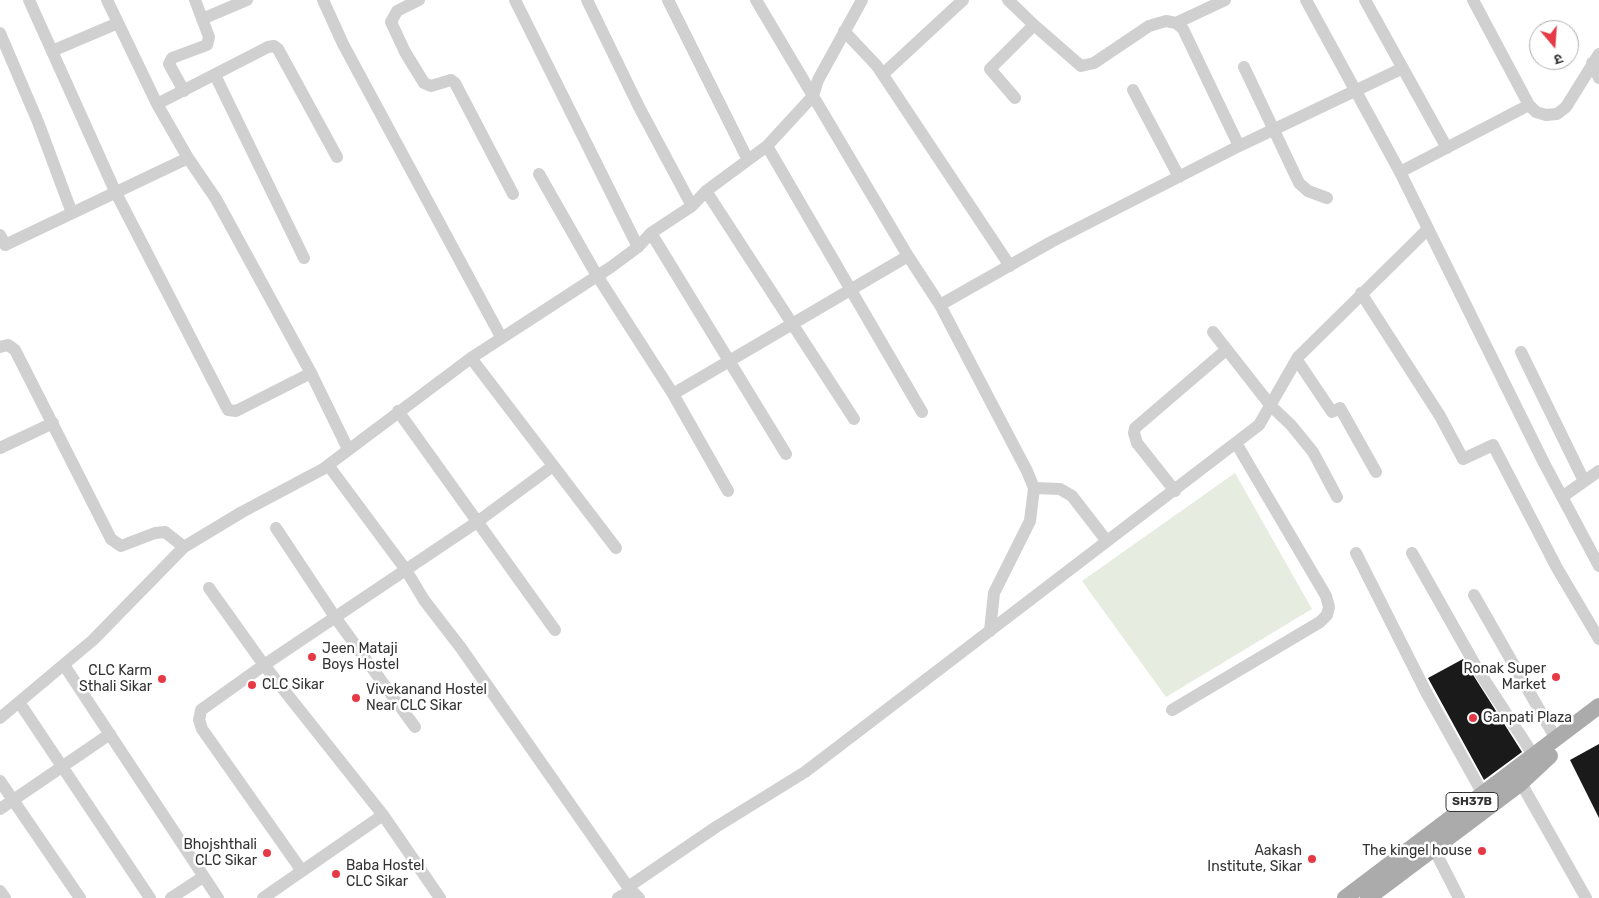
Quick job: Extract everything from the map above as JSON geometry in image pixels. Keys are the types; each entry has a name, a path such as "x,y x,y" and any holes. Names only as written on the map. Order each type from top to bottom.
{"main road":[{"name":"SH37B","path":"1345,898 1599,706"},
{"path":"1368,898 1521,783 1540,764 1599,718"}],"street":[{"path":"29,0 115,191 228,410 236,411 310,373"},
{"path":"107,0 158,104 188,158 216,199 310,373 348,449"},
{"path":"184,91 170,64 172,58 207,45 209,38 195,0"},
{"path":"202,19 247,0"},
{"path":"323,0 342,44 501,337"},
{"path":"419,0 397,11 391,22 405,52 424,83 430,86 450,80 455,83 513,194"},
{"path":"515,0 638,247"},
{"path":"587,0 639,107 692,206"},
{"path":"668,0 748,160"},
{"path":"756,0 908,256 940,305 1027,471 1034,488 1030,521 994,593 990,631"},
{"path":"883,74 963,0"},
{"path":"1008,0 1081,66 1094,63 1149,26 1166,21 1176,23 1183,29 1239,146"},
{"path":"1176,23 1225,0"},
{"path":"1365,0 1447,148"},
{"path":"1473,0 1529,105 1536,112 1546,116 1556,114 1566,107 1595,59"},
{"path":"0,718 93,640 184,548 242,512 328,465 470,358 638,247 651,233 692,206 706,191 767,146 813,96 818,80 861,1"},
{"path":"1309,1 1400,172 1562,497 1599,566"},
{"path":"52,51 118,23"},
{"path":"1015,98 990,68 1034,25"},
{"path":"844,31 883,74 1010,266"},
{"path":"0,33 38,122 72,213"},
{"path":"158,104 268,47 274,46 278,49 337,157"},
{"path":"1595,59 1599,78"},
{"path":"1244,67 1300,183 1308,191 1327,198"},
{"path":"940,305 1051,242 1239,146 1355,89 1403,68"},
{"path":"216,75 304,258"},
{"path":"1132,90 1179,177"},
{"path":"1400,172 1529,105"},
{"path":"767,146 922,412"},
{"path":"0,234 5,245 115,191 188,158"},
{"path":"539,174 596,274 673,394 728,491"},
{"path":"706,191 790,324 854,419"},
{"path":"618,898 633,892 716,827 805,772 1106,540 1175,491 1259,425 1296,360 1361,293 1428,229"},
{"path":"651,233 786,454"},
{"path":"673,394 908,256"},
{"path":"1361,293 1440,416 1464,459 1494,445 1557,568 1599,639"},
{"path":"1213,332 1271,406 1291,425 1313,452 1337,497"},
{"path":"0,347 8,345 14,350 111,539 117,545 124,545 161,532 168,534 184,548"},
{"path":"1175,491 1137,443 1134,433 1135,428 1226,350"},
{"path":"1521,352 1584,481"},
{"path":"470,358 616,548"},
{"path":"1296,360 1332,412 1340,408 1376,472"},
{"path":"398,411 555,630"},
{"path":"0,448 53,423"},
{"path":"1172,710 1320,622 1327,615 1326,596 1236,443"},
{"path":"328,465 406,570 424,600 461,648 633,892"},
{"path":"302,871 202,729 199,720 201,710 264,665 477,522 554,466"},
{"path":"1562,497 1599,471"},
{"path":"1034,488 1060,489 1072,496 1106,540"},
{"path":"276,528 335,617 415,726"},
{"path":"1356,553 1426,692 1483,794"},
{"path":"1412,553 1478,670 1534,756"},
{"path":"209,588 264,665 383,816 440,898"},
{"path":"1474,595 1556,739"},
{"path":"64,665 218,898"},
{"path":"19,702 150,898"},
{"path":"0,809 60,766 110,734"},
{"path":"0,781 80,898"},
{"path":"1521,783 1586,898"},
{"path":"263,898 383,816"},
{"path":"1434,849 1459,898"},
{"path":"171,898 203,877"},
{"path":"0,891 5,898"}],"shaded area":[{"path":"1235,473 1312,609 1166,697 1082,581"}],"building":[{"name":"Ganpati Plaza","path":"1463,659 1522,752 1484,780 1428,678"},
{"path":"1599,744 1599,818 1570,760"}],"place":[{"name":"Jeen Mataji Boys Hostel","path":"312,657"},
{"name":"Ronak Super Market","path":"1556,677"},
{"name":"CLC Karm Sthali Sikar","path":"162,679"},
{"name":"CLC Sikar","path":"252,685"},
{"name":"Vivekanand Hostel Near CLC Sikar","path":"356,698"},
{"name":"Ganpati Plaza","path":"1473,718"},
{"name":"The kingel house","path":"1482,851"},
{"name":"Bhojshthali CLC Sikar","path":"267,853"},
{"name":"Aakash Institute, Sikar","path":"1312,859"},
{"name":"Baba Hostel CLC Sikar","path":"336,874"}]}
